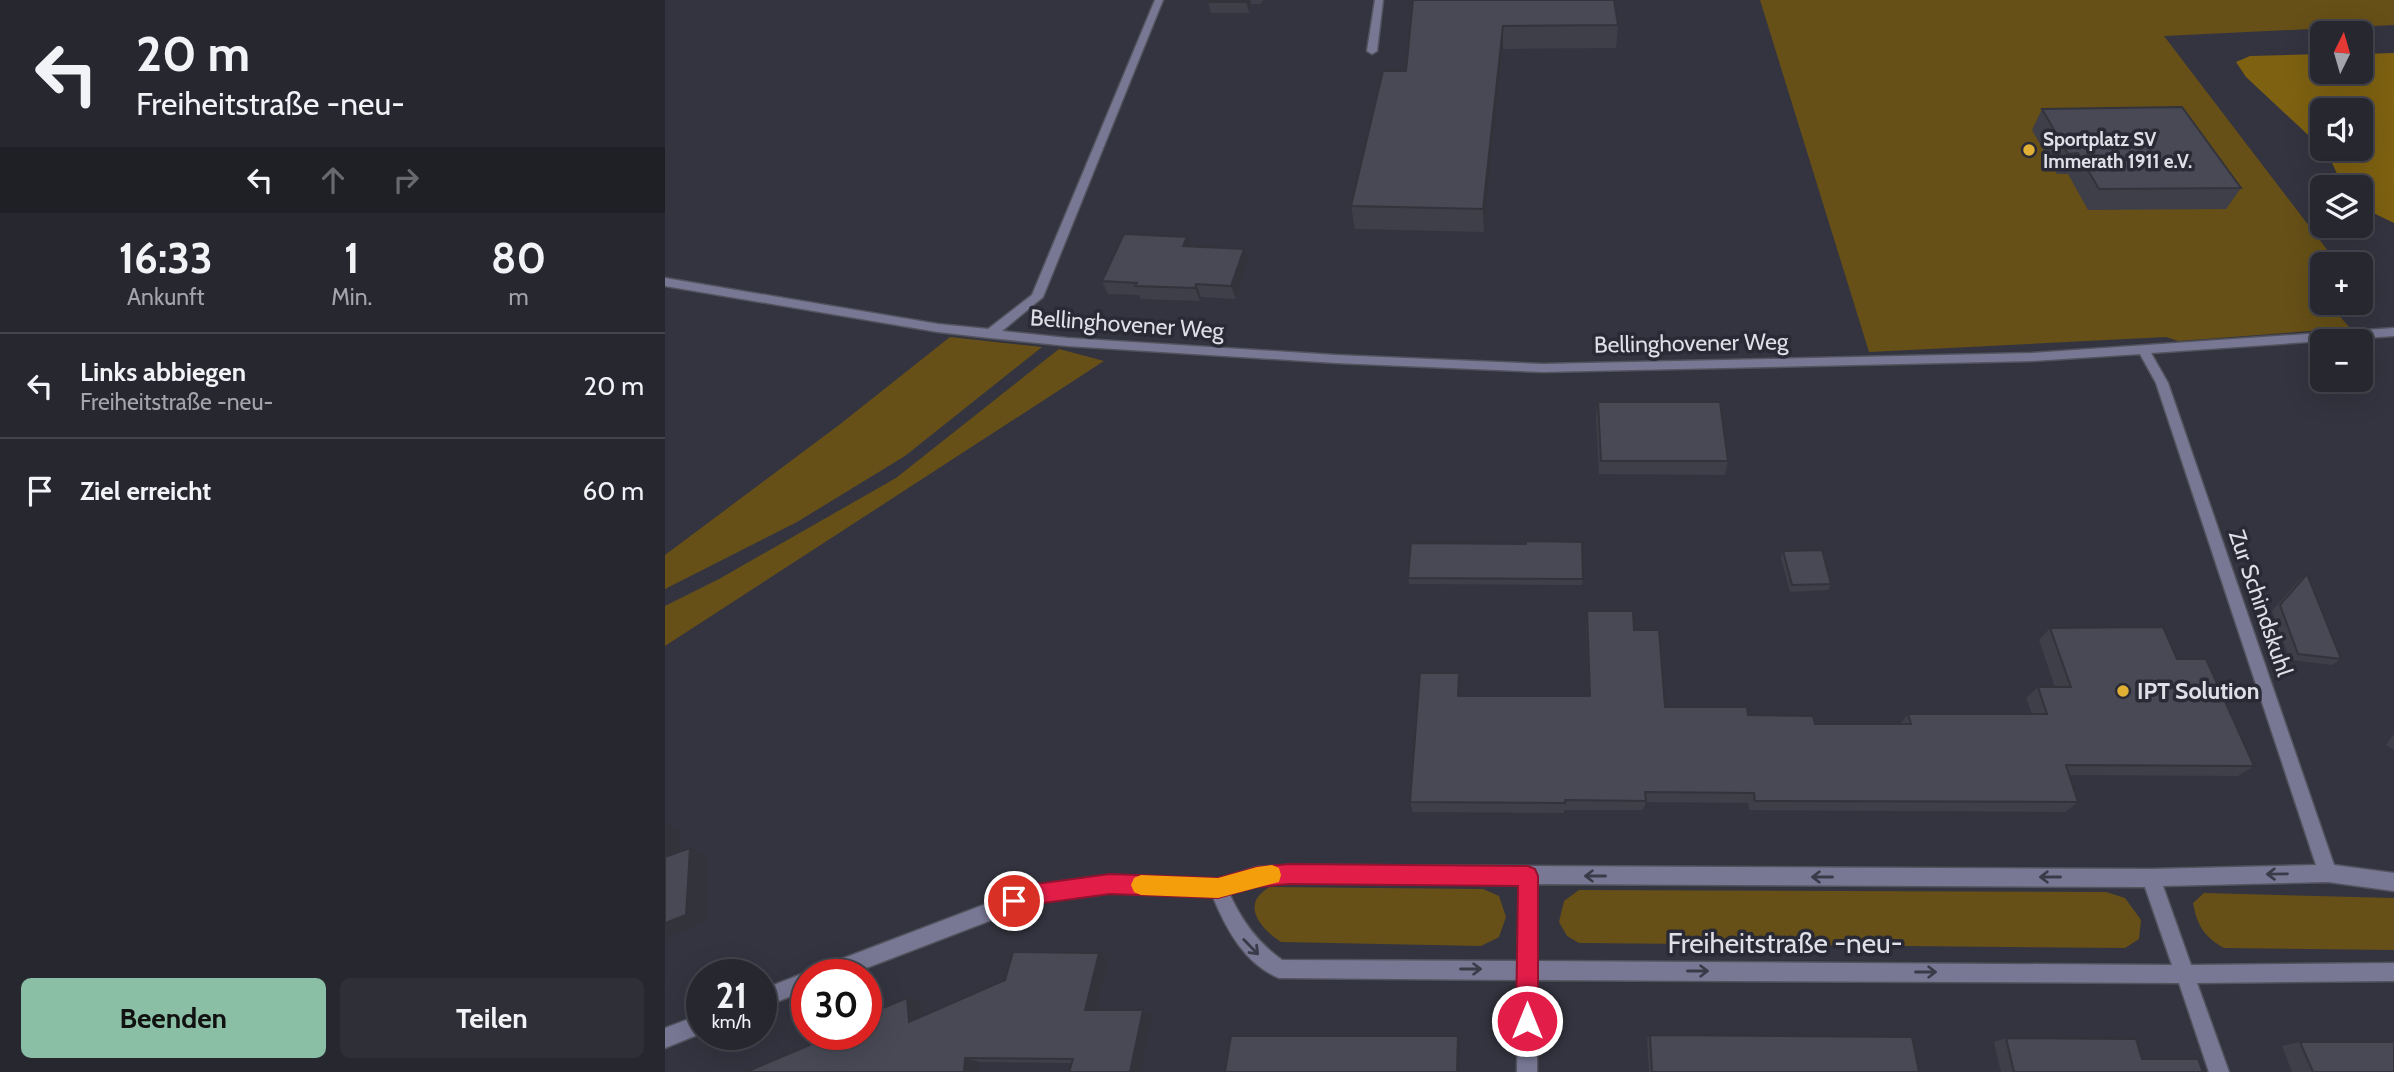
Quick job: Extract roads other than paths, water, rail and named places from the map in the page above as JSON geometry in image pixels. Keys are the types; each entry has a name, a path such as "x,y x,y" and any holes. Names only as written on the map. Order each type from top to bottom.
{"street":[{"name":"Bellinghovener Weg","path":"990,334 1037,297 1159,0"},
{"path":"1372,51 1379,0"},
{"name":"Bellinghovener Weg","path":"665,282 937,328 1068,342 1309,358 1543,368 2032,357 2394,332"},
{"name":"Zur Schindskuhl","path":"2144,351 2162,383 2328,873"},
{"path":"864,959 1036,894 1110,884 1218,888 1257,877 1290,874 2151,878 2328,873 2394,882"},
{"path":"1527,1072 1528,876"},
{"path":"2151,878 2219,1072"},
{"name":"Freiheitstraße -neu-","path":"1218,888 1236,930 1254,952 1279,969 2184,974 2394,972"},
{"path":"665,1038 686,1029"}],"place":[{"name":"Sportplatz SV Immerath 1911 e.V.","path":"2029,150"},
{"name":"IPT Solution","path":"2123,691"}]}
